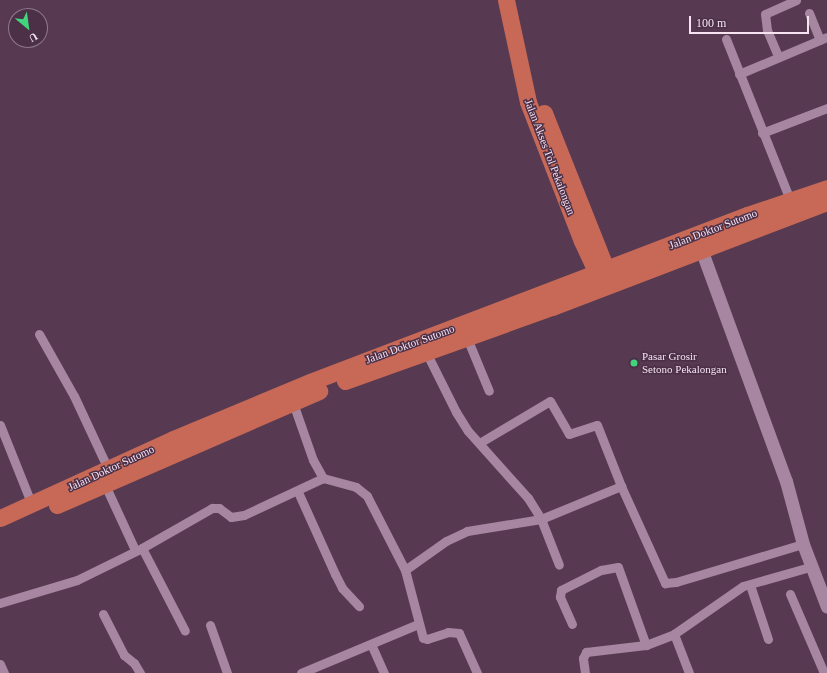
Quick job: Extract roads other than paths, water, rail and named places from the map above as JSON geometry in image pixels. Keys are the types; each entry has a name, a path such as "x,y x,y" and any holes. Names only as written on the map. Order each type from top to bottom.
{"highway":[{"name":"Jalan Akses Tol Pekalongan","path":"506,0 528,102 605,278"},
{"name":"Jalan Akses Tol Pekalongan","path":"517,0 539,98 588,238"},
{"name":"Jalan Doktor Sutomo","path":"0,518 107,477 360,375 467,338 605,278 633,259 790,200 827,188"},
{"name":"Jalan Doktor Sutomo","path":"0,530 107,477 310,382 565,286 605,278 701,249 827,202"},
{"path":"565,286 579,270 588,238 616,257 633,259"}],"street":[{"path":"778,56 768,30 766,14 796,0"},
{"path":"739,74 823,38 809,12"},
{"path":"726,39 762,133 790,200"},
{"path":"762,133 827,108"},
{"path":"701,249 786,481 803,544 813,566 825,601"},
{"path":"39,334 74,396 107,477 139,549 185,631"},
{"path":"467,338 489,391"},
{"path":"426,352 456,412 468,430 481,442 528,498 541,519 559,565"},
{"path":"481,442 550,401 569,434 597,425 621,486 665,583 676,582 803,544"},
{"path":"293,403 313,460 323,478 362,490 405,570 418,624 425,639 448,632 459,633 477,673"},
{"path":"0,425 32,505"},
{"path":"0,603 67,584 139,549 212,508 219,508 231,517 244,515 298,492 323,478"},
{"path":"405,570 454,536 467,531 503,527 541,519 621,486"},
{"path":"298,492 342,588 359,606"},
{"path":"585,673 583,658 586,652 646,644 674,634 743,586 813,566"},
{"path":"572,624 560,597 561,590 601,570 618,567 646,644"},
{"path":"750,585 768,639"},
{"path":"790,594 824,673"},
{"path":"103,614 124,655 134,663 140,673"},
{"path":"301,673 418,624"},
{"path":"210,625 227,673"},
{"path":"674,634 689,673"},
{"path":"371,644 384,673"},
{"path":"0,664 4,673"}],"place":[{"name":"Pasar Grosir Setono Pekalongan","path":"634,363"}]}
